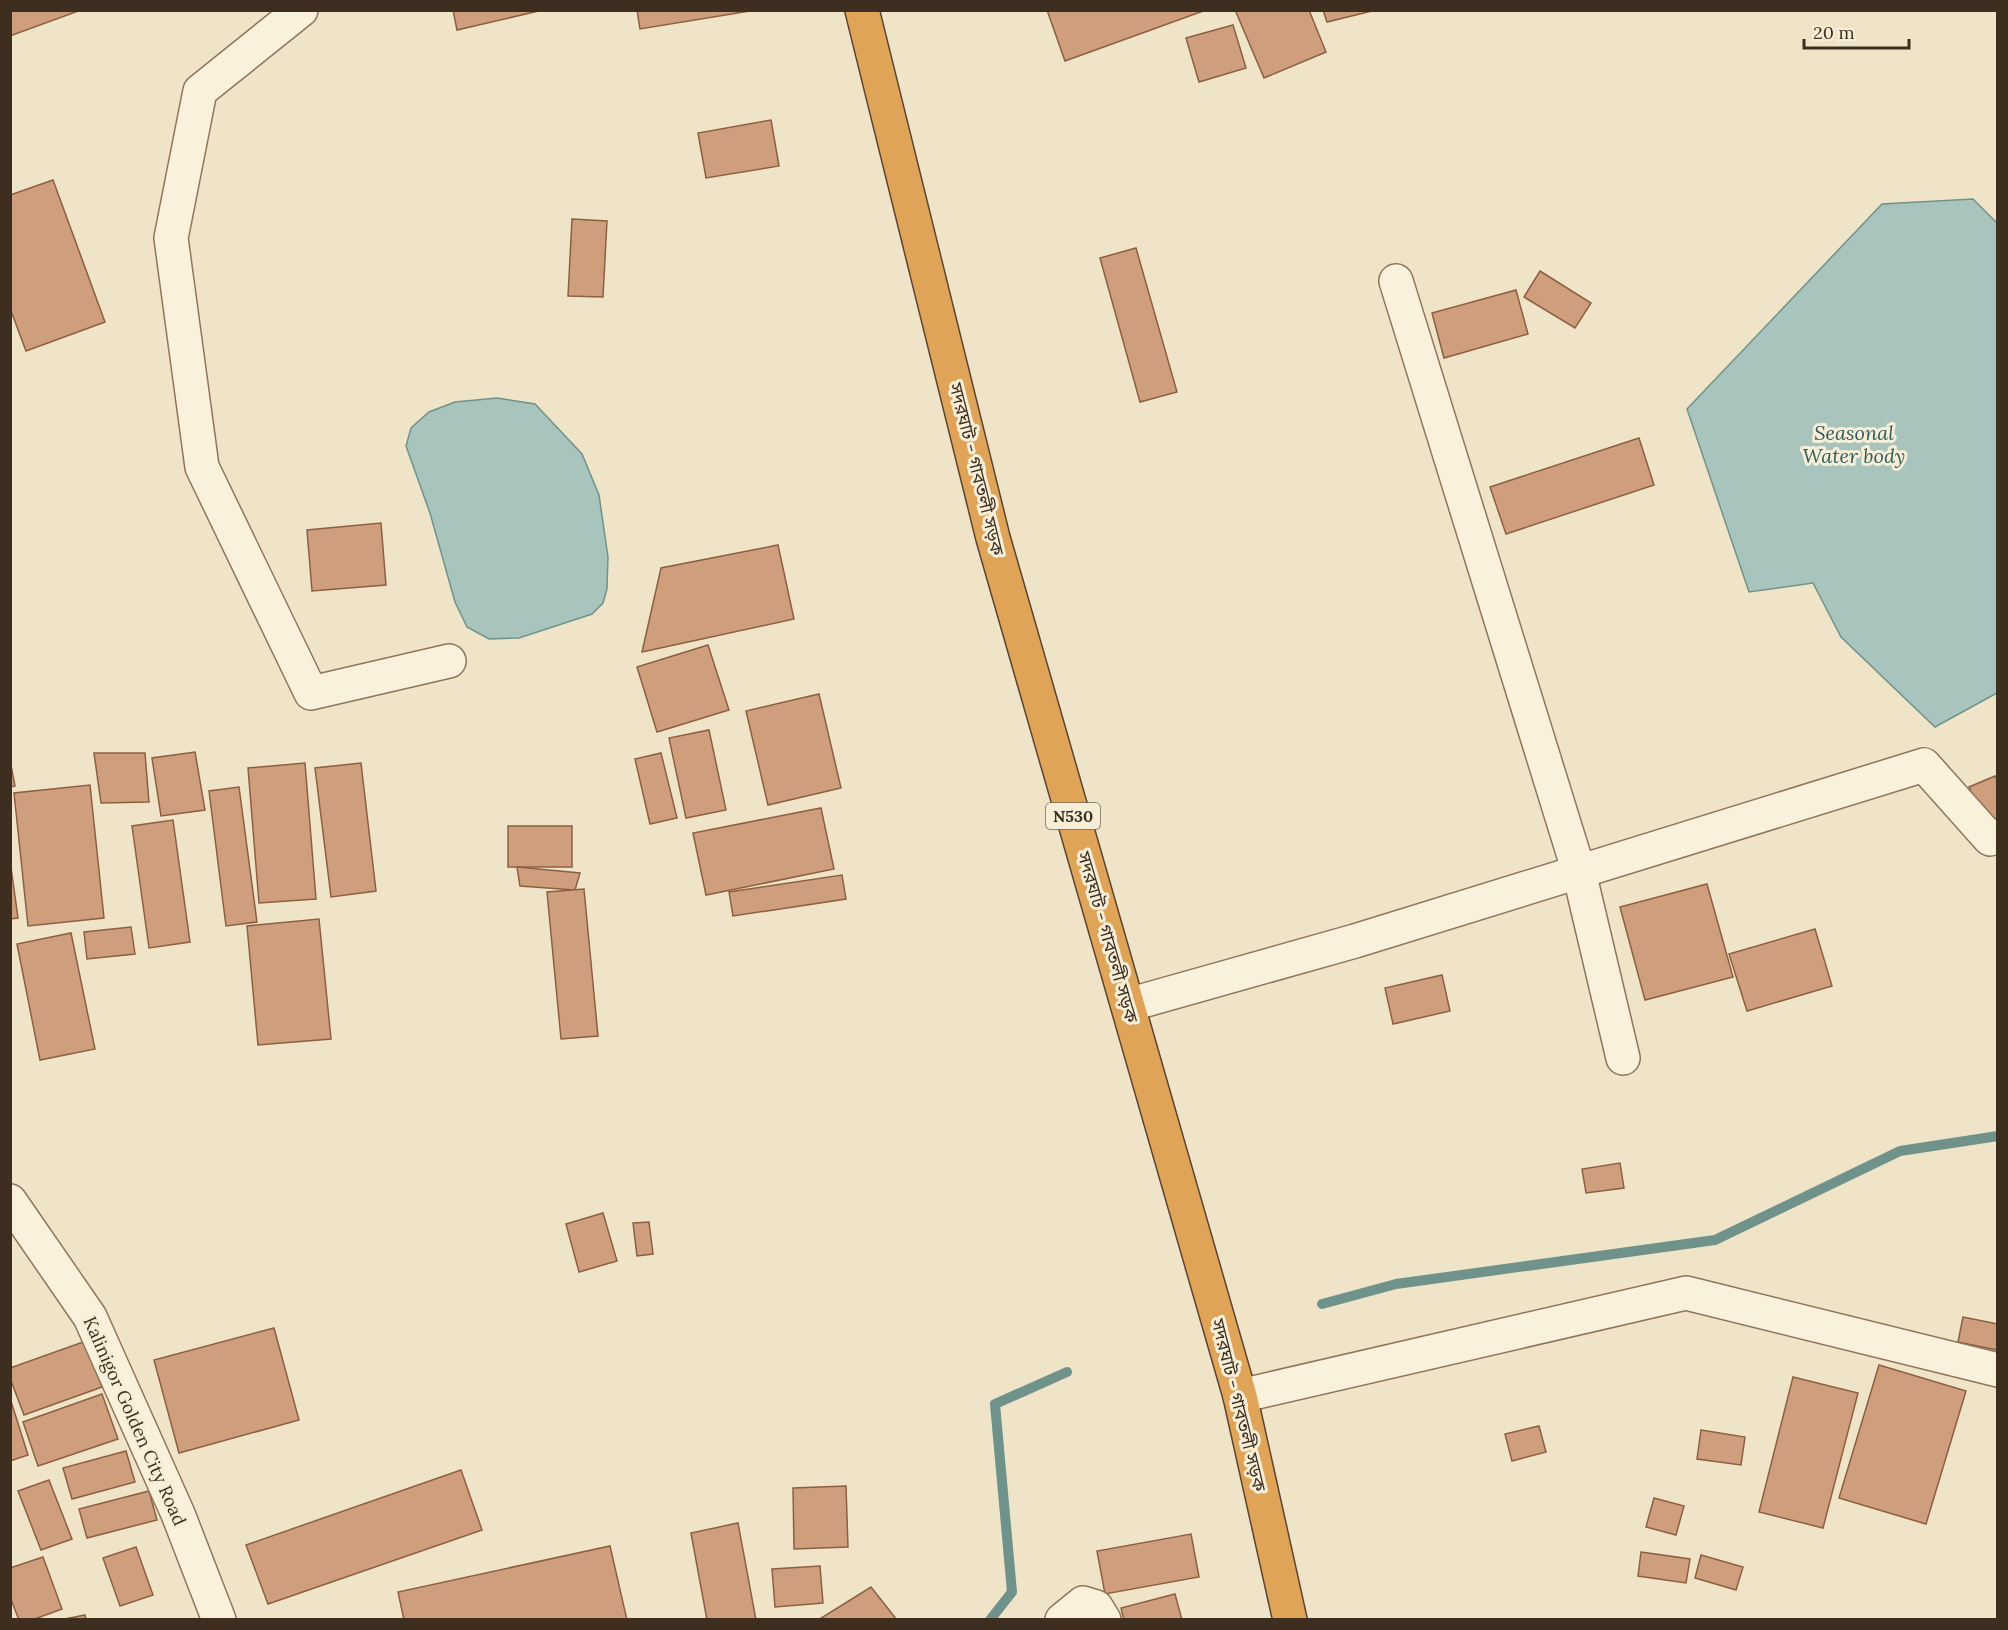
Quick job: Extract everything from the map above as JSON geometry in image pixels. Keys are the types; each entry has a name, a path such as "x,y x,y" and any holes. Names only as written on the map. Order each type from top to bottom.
{"highway":[{"name":"সদরঘাট - গাবতলী সড়ক","path":"862,10 993,538 1240,1395 1290,1620"}],"street":[{"path":"301,10 200,91 171,238 202,467 311,693 449,661"},
{"path":"1396,281 1579,872 1623,1058"},
{"path":"1128,1005 1354,941 1924,765 1990,839 1998,836"},
{"name":"Kalinigor Golden City Road","path":"11,1202 90,1317 178,1514 219,1620"},
{"path":"1240,1395 1686,1293 1998,1370"},
{"path":"1064,1617 1083,1603 1096,1606 1104,1620"}],"water":[{"name":"Seasonal Water body","path":"1973,199 1997,223 1997,693 1935,727 1841,637 1813,583 1749,592 1687,409 1882,204"},
{"path":"497,398 535,404 582,454 599,495 608,557 607,589 603,603 592,614 519,638 489,639 467,627 455,602 430,513 406,446 411,428 429,412 455,402"}],"building":[{"path":"10,10 81,10 10,36"},
{"path":"453,10 543,10 457,30"},
{"path":"637,10 749,10 750,11 640,29"},
{"path":"1047,10 1206,10 1065,61"},
{"path":"1240,10 1309,10 1326,52 1264,78 1236,12"},
{"path":"1323,10 1376,10 1327,22"},
{"path":"1233,25 1246,68 1199,82 1186,38"},
{"path":"771,120 779,166 706,178 698,133"},
{"path":"53,180 105,322 26,351 10,308 10,195"},
{"path":"572,219 607,221 603,297 568,296"},
{"path":"1136,248 1177,392 1140,402 1100,258"},
{"path":"1540,271 1591,303 1575,328 1524,297"},
{"path":"1516,290 1528,334 1444,358 1432,313"},
{"path":"1639,438 1654,485 1506,534 1490,487"},
{"path":"381,523 386,585 312,591 307,530"},
{"path":"778,545 794,619 642,652 661,568"},
{"path":"708,645 729,710 657,732 637,667"},
{"path":"819,694 841,788 768,805 746,711"},
{"path":"709,730 726,810 686,818 669,738"},
{"path":"195,752 205,810 161,816 152,758"},
{"path":"94,753 145,753 149,802 101,803"},
{"path":"661,753 677,818 650,824 635,759"},
{"path":"10,760 15,786 10,787"},
{"path":"305,763 316,899 259,903 248,768"},
{"path":"361,763 376,891 331,897 315,768"},
{"path":"1995,776 1998,782 1998,834 1990,837 1969,787"},
{"path":"90,785 104,918 28,926 14,793"},
{"path":"239,787 257,922 226,926 209,791"},
{"path":"821,808 834,869 706,895 693,833"},
{"path":"173,820 190,942 149,948 132,826"},
{"path":"508,826 572,826 572,867 508,867"},
{"path":"10,860 18,918 10,919"},
{"path":"517,867 580,873 575,890 520,886"},
{"path":"842,875 846,899 733,916 729,892"},
{"path":"1707,884 1733,977 1645,1000 1620,907"},
{"path":"584,889 598,1036 561,1039 547,892"},
{"path":"319,919 331,1039 258,1045 247,926"},
{"path":"131,927 135,954 87,959 84,932"},
{"path":"1815,929 1832,986 1747,1011 1729,954"},
{"path":"71,933 95,1049 40,1060 17,944"},
{"path":"1442,975 1450,1011 1393,1024 1385,988"},
{"path":"1620,1163 1624,1188 1586,1193 1582,1169"},
{"path":"603,1213 617,1261 579,1272 566,1224"},
{"path":"649,1222 653,1254 637,1256 633,1223"},
{"path":"1963,1317 1998,1324 1997,1350 1958,1342"},
{"path":"274,1328 299,1420 179,1453 154,1360"},
{"path":"86,1341 102,1387 24,1415 10,1378 10,1368"},
{"path":"1879,1365 1966,1391 1926,1524 1839,1498"},
{"path":"1793,1377 1858,1393 1823,1528 1759,1512"},
{"path":"102,1394 118,1439 38,1466 23,1422"},
{"path":"10,1398 28,1455 10,1461"},
{"path":"1539,1426 1546,1452 1512,1461 1505,1434"},
{"path":"1701,1430 1745,1437 1741,1465 1697,1459"},
{"path":"126,1451 135,1482 72,1499 63,1468"},
{"path":"461,1470 482,1530 268,1604 246,1545"},
{"path":"49,1480 72,1539 41,1550 18,1491"},
{"path":"846,1486 848,1547 794,1549 793,1488"},
{"path":"149,1491 157,1520 87,1538 79,1509"},
{"path":"1654,1498 1684,1506 1676,1535 1646,1527"},
{"path":"738,1523 756,1620 707,1620 691,1533"},
{"path":"1191,1534 1199,1577 1105,1594 1097,1551"},
{"path":"610,1546 627,1620 404,1620 398,1592"},
{"path":"136,1547 153,1595 120,1606 103,1558"},
{"path":"1641,1552 1690,1559 1686,1583 1638,1576"},
{"path":"1701,1555 1743,1567 1736,1590 1695,1578"},
{"path":"43,1557 62,1609 32,1620 19,1620 10,1597 10,1568"},
{"path":"820,1566 823,1603 775,1607 772,1569"},
{"path":"871,1587 897,1620 818,1620"},
{"path":"1175,1594 1182,1620 1124,1620 1121,1608"},
{"path":"85,1615 86,1620 60,1620"}],"waterway":[{"path":"1322,1304 1396,1284 1715,1240 1900,1151 1998,1136"},
{"path":"990,1620 1012,1592 995,1404 1067,1372"}]}
